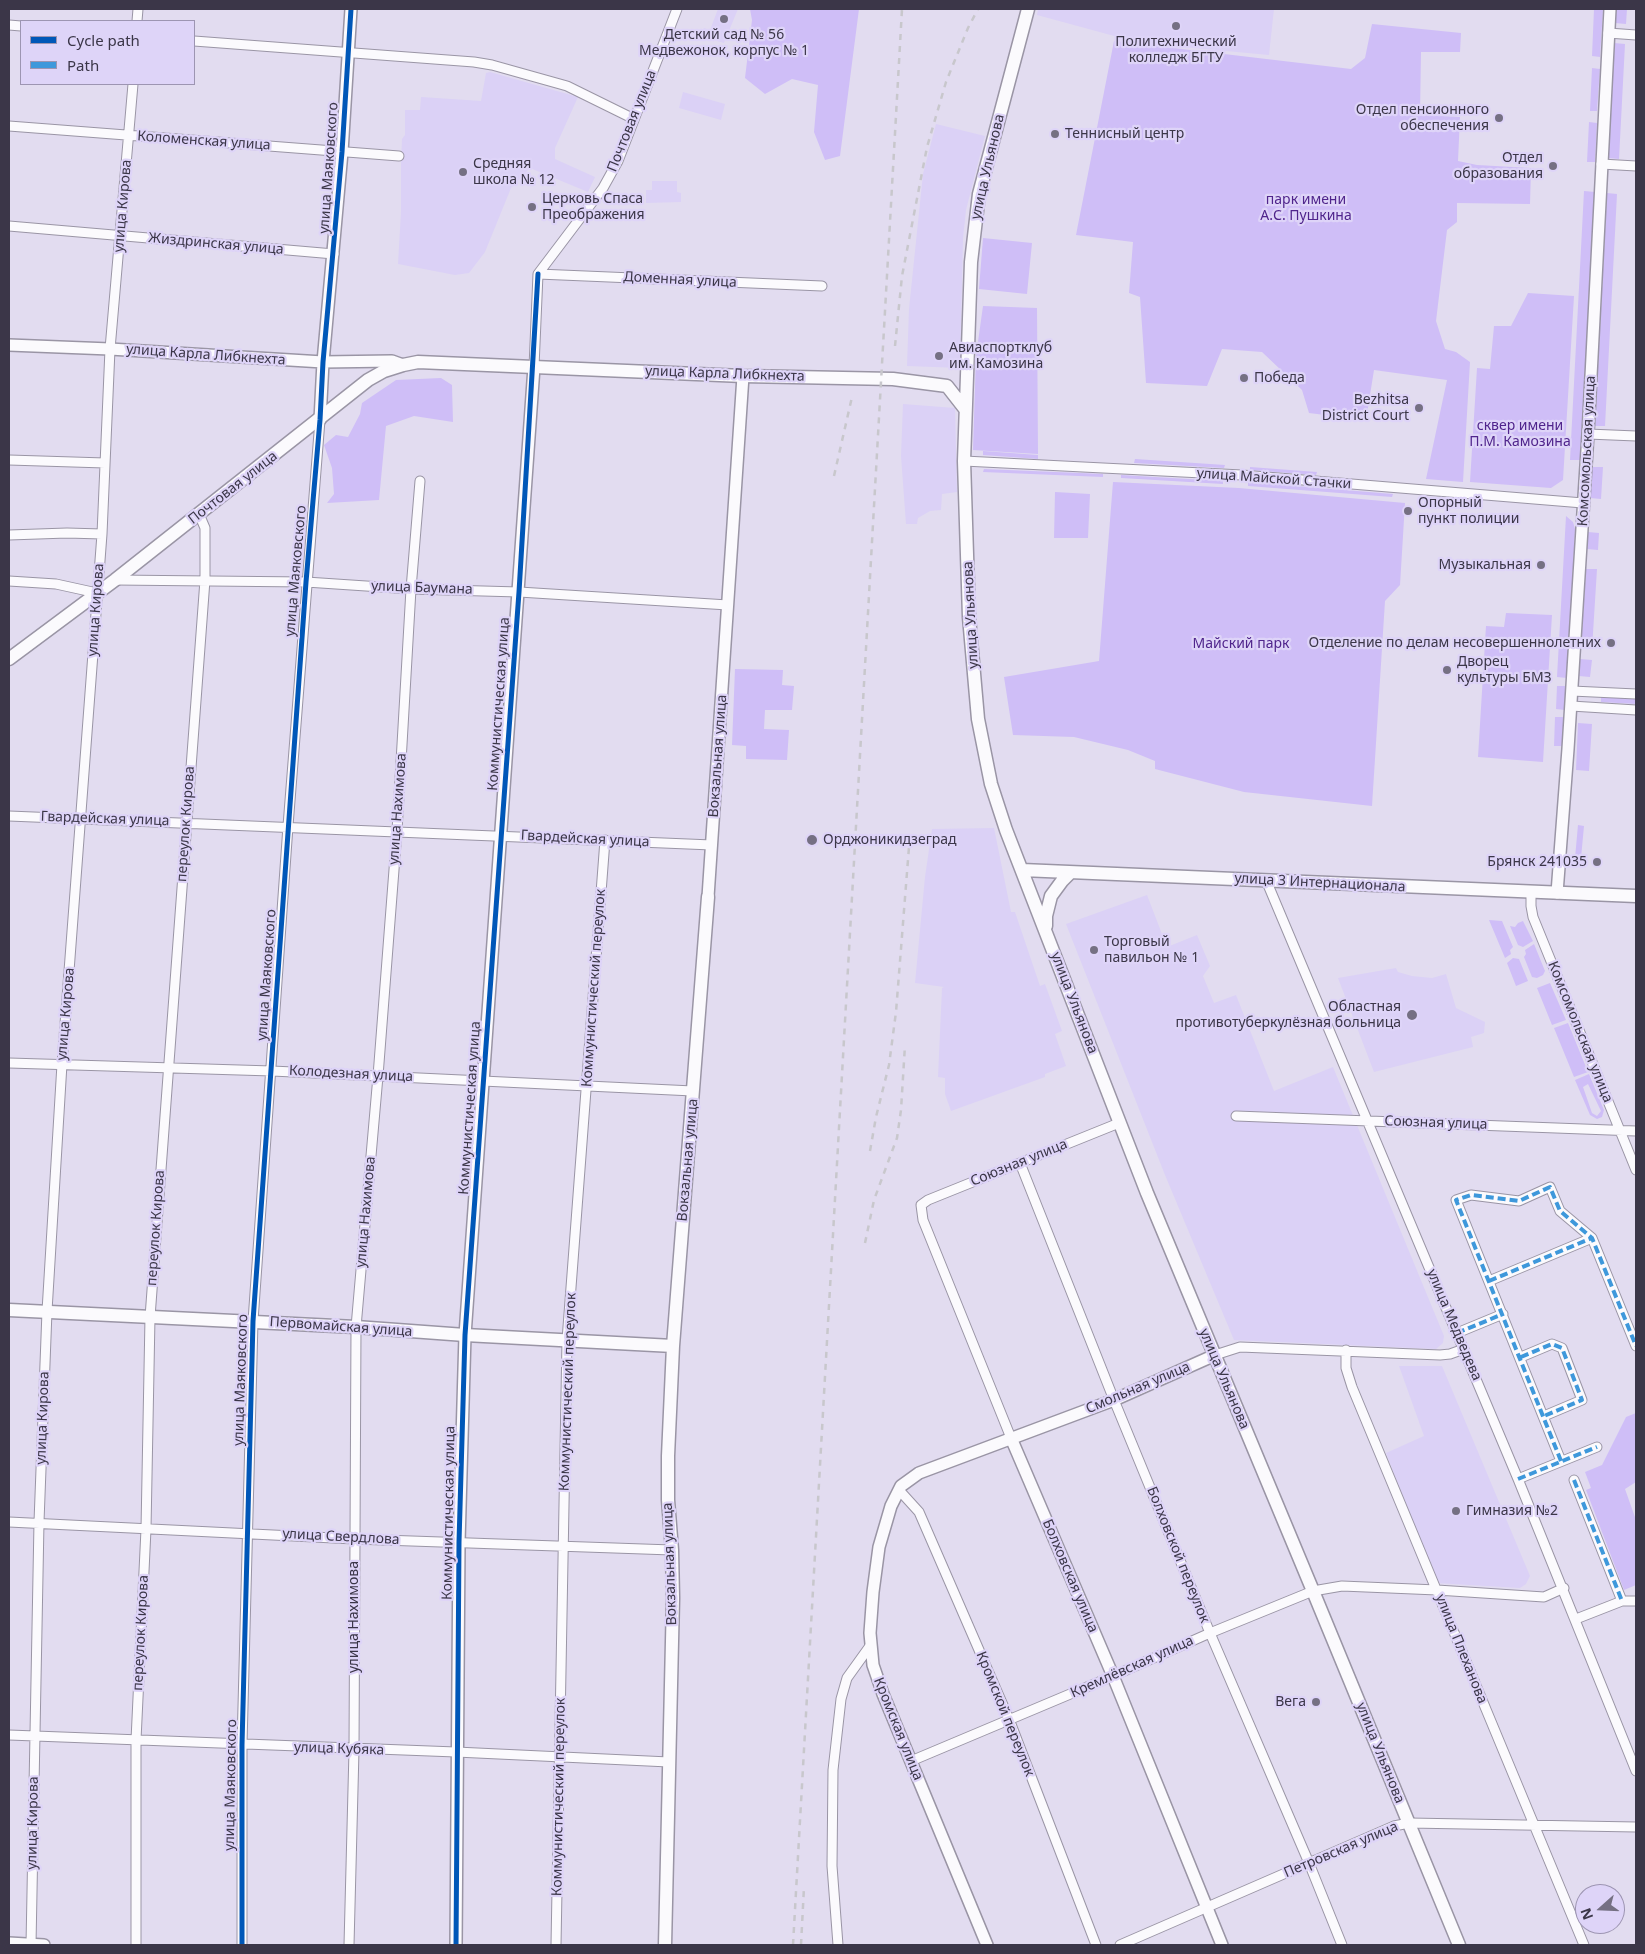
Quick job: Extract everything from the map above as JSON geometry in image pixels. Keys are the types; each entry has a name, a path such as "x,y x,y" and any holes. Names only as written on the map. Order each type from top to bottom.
{"main road":[{"name":"улица Ульянова","path":"1028,9 979,194 972,254 964,461 969,617 978,719 991,784 1003,824 1119,1123 1458,1945"},
{"name":"Почтовая улица","path":"9,659 115,580 320,420 368,380 384,371 418,362 474,365"},
{"name":"улица Карла Либкнехта","path":"474,365 743,376 894,379 948,386"},
{"path":"965,409 948,386 959,379 967,370"},
{"name":"улица 3 Интернационала","path":"1022,870 1636,896"},
{"path":"1046,931 1046,916 1051,896 1070,873"},
{"name":"Вокзальная улица","path":"665,1945 672,1550 668,1491 673,1346 708,897"},
{"name":"Первомайская улица","path":"9,1310 356,1326 465,1335 673,1346"}],"street":[{"name":"улица Маяковского","path":"242,1945 242,1745 253,1321 306,582 323,362 334,254 351,9"},
{"name":"Почтовая улица","path":"538,274 603,188 618,161 643,92 677,9"},
{"name":"Комсомольская улица","path":"1557,893 1584,504 1610,9"},
{"path":"1608,33 1636,35"},
{"path":"195,40 492,65 567,86 634,119"},
{"name":"улица Кирова","path":"31,1945 39,1522 48,1311 62,1064 102,534 110,349 133,85"},
{"name":"Коломенская улица","path":"9,126 399,156"},
{"path":"1601,164 1636,166"},
{"name":"Жиздринская улица","path":"9,226 334,254"},
{"name":"Доменная улица","path":"538,274 822,286"},
{"name":"Коммунистическая улица","path":"456,1945 459,1542 465,1335 519,592 534,367 538,274"},
{"name":"улица Карла Либкнехта","path":"9,345 323,362 392,361 403,365"},
{"name":"Вокзальная улица","path":"708,897 743,376"},
{"path":"1588,434 1636,436"},
{"path":"9,460 105,463"},
{"name":"улица Майской Стачки","path":"964,461 1236,475 1584,504"},
{"name":"улица Нахимова","path":"349,1945 354,1750 356,1326 397,831 411,589 420,481"},
{"name":"переулок Кирова","path":"136,1945 136,1740 146,1529 150,1317 205,580 205,528 199,514"},
{"path":"9,535 102,534"},
{"name":"улица Баумана","path":"115,580 306,582 411,589 519,592 728,605"},
{"path":"9,581 56,584 97,593"},
{"path":"1572,690 1636,694"},
{"path":"1571,706 1636,710"},
{"name":"Гвардейская улица","path":"9,816 288,826 712,845"},
{"name":"Коммунистический переулок","path":"556,1945 567,1340 605,840"},
{"name":"улица Медведева","path":"1266,880 1564,1588 1636,1772"},
{"name":"Комсомольская улица","path":"1531,892 1533,917 1636,1170"},
{"name":"Колодезная улица","path":"9,1062 272,1071 693,1091"},
{"name":"Союзная улица","path":"1236,1116 1636,1131"},
{"name":"Союзная улица","path":"921,1205 928,1200 1119,1123"},
{"name":"Болховской переулок","path":"1020,1163 1114,1400 1342,1945"},
{"path":"1561,1461 1456,1200 1470,1194 1519,1201 1550,1187 1560,1211 1592,1238 1636,1346"},
{"name":"Болховская улица","path":"921,1205 923,1220 1011,1438 1113,1676 1222,1945"},
{"path":"1489,1281 1592,1238"},
{"path":"1457,1333 1503,1314"},
{"path":"1520,1357 1552,1344 1562,1348 1582,1400 1544,1416"},
{"name":"Смольная улица","path":"910,1478 1114,1400 1215,1355 1240,1347 1440,1354 1450,1354 1464,1348"},
{"name":"улица Плеханова","path":"1346,1350 1348,1376 1352,1388 1584,1945"},
{"path":"1518,1479 1597,1447"},
{"name":"Кромская улица","path":"910,1478 899,1490 891,1506 879,1546 870,1646 877,1678 987,1945"},
{"path":"1574,1480 1622,1600"},
{"name":"Кромской переулок","path":"899,1490 919,1512 1009,1719 1096,1945"},
{"name":"улица Свердлова","path":"9,1522 354,1539 672,1550"},
{"name":"Кремлёвская улица","path":"911,1761 1313,1591 1342,1586 1544,1597 1564,1588"},
{"path":"1576,1619 1622,1600 1636,1601"},
{"path":"838,1945 832,1866 833,1770 841,1699 847,1678 870,1646"},
{"name":"улица Кубяка","path":"9,1735 669,1762"},
{"name":"Петровская улица","path":"1120,1945 1394,1826 1409,1823 1636,1827"},
{"path":"9,1943 44,1945"}],"shaded area":[{"name":"Детский сад № 56 Медвежонок, корпус № 1","path":"718,9 738,9 724,43 701,36 704,28 710,30"},
{"name":"Политехнический колледж БГТУ","path":"1038,9 1274,9 1269,55 1140,43 1037,15"},
{"name":"Средняя школа № 12","path":"490,72 578,97 555,148 555,159 595,177 588,192 530,168 511,188 485,252 469,273 455,275 398,264 402,139 405,135 405,110 420,110 421,97 481,101 486,73"},
{"path":"683,92 725,104 721,120 679,108"},
{"path":"936,124 985,136 966,210 963,238 960,368 907,366 909,309 923,174"},
{"path":"652,181 677,181 677,192 681,193 681,202 646,203 646,190 652,190"},
{"path":"903,404 955,408 957,492 942,494 941,510 930,511 918,518 917,524 906,524 901,456"},
{"path":"994,828 1011,912 1015,912 1040,986 1045,984 1062,1031 1055,1034 1066,1066 1045,1074 1045,1077 951,1111 945,1094 945,1078 938,1077 942,988 944,987 915,983 925,877 932,829"},
{"path":"1147,895 1167,947 1197,935 1210,966 1203,976 1214,1003 1236,995 1274,1091 1333,1067 1444,1336 1443,1343 1436,1349 1234,1340 1165,1175 1066,924"},
{"name":"Областная противотуберкулёзная больница","path":"1396,968 1398,972 1412,976 1432,978 1446,974 1456,1008 1485,1022 1484,1033 1471,1037 1473,1047 1374,1072 1338,978"},
{"name":"Гимназия №2","path":"1399,1366 1442,1366 1530,1576 1526,1584 1520,1588 1436,1583 1386,1453 1424,1436"}],"green space":[{"path":"750,9 859,9 840,156 825,160 814,132 818,85 792,79 765,94 745,78 752,20"},
{"path":"1594,9 1603,9 1600,57 1592,56"},
{"path":"1615,9 1627,9 1626,24 1615,23"},
{"name":"парк имени А.С. Пушкина","path":"1372,24 1461,33 1460,52 1421,52 1420,115 1460,117 1458,161 1477,165 1531,168 1530,204 1457,203 1457,222 1447,230 1436,321 1445,349 1456,352 1470,362 1463,482 1426,479 1447,380 1374,370 1366,420 1309,413 1302,390 1262,352 1222,349 1207,386 1146,383 1140,297 1129,293 1133,242 1076,235 1114,41 1351,69 1365,58"},
{"path":"1614,43 1625,44 1619,159 1608,158"},
{"path":"1592,68 1600,69 1597,111 1590,111"},
{"path":"1589,122 1597,123 1595,162 1587,162"},
{"path":"1584,191 1595,192 1580,460 1570,460"},
{"path":"1607,193 1617,194 1605,426 1595,426"},
{"path":"983,238 1032,243 1027,294 979,289"},
{"name":"сквер имени П.М. Камозина","path":"1528,293 1574,296 1563,480 1551,488 1470,482 1477,368 1490,369 1494,326 1511,326"},
{"path":"983,306 1037,308 1038,454 973,450 976,356"},
{"path":"441,378 452,385 453,422 414,416 386,426 379,500 327,503 334,494 332,468 324,445 336,435 348,437 360,414 362,403 396,380"},
{"path":"983,451 1038,455 1038,459 983,455"},
{"path":"1135,459 1225,465 1224,468 1134,463"},
{"path":"1250,467 1317,472 1316,475 1250,470"},
{"path":"1592,467 1603,467 1601,499 1590,498"},
{"path":"984,469 1103,474 1103,477 983,472"},
{"path":"1121,475 1223,481 1223,484 1121,478"},
{"name":"Майский парк","path":"1113,482 1239,488 1405,503 1400,585 1385,601 1372,806 1244,792 1155,769 1155,761 1128,750 1074,737 1013,735 1004,677 1099,661"},
{"path":"1248,482 1393,494 1392,497 1248,486"},
{"path":"1055,492 1090,494 1088,538 1054,538"},
{"path":"1566,516 1573,522 1575,529 1567,678 1557,677"},
{"path":"1588,532 1599,533 1598,550 1587,549"},
{"path":"1586,569 1597,569 1592,649 1581,648"},
{"path":"1506,613 1552,615 1543,762 1478,757 1486,626 1504,627"},
{"path":"1580,659 1592,660 1590,677 1579,676"},
{"path":"735,669 783,670 782,685 794,686 792,710 765,710 764,729 789,730 787,760 746,759 746,746 732,745"},
{"path":"1557,686 1566,686 1565,710 1556,709"},
{"path":"1601,696 1636,698 1636,704 1601,702"},
{"path":"1555,717 1564,717 1562,746 1554,746"},
{"path":"1578,723 1592,724 1589,771 1576,770"},
{"path":"1578,825 1584,826 1581,858 1575,858"},
{"path":"1489,920 1502,921 1513,947 1510,950 1511,954 1505,958"},
{"path":"1523,921 1533,941 1523,947 1518,945 1510,926 1515,927"},
{"path":"1534,944 1545,971 1543,975 1537,978 1532,977 1524,957 1526,954 1525,950"},
{"path":"1513,958 1519,959 1528,981 1516,986 1507,963"},
{"path":"1550,983 1566,1020 1552,1025 1537,988"},
{"path":"1568,1023 1588,1072 1574,1077 1554,1028"},
{"path":"1589,1074 1604,1110 1602,1117 1597,1119 1590,1115 1575,1080","holes":["1588,1084 1601,1111 1597,1116 1592,1113 1583,1087"]},
{"path":"1636,1413 1636,1482 1625,1489 1636,1520 1636,1585 1624,1590 1586,1490 1591,1488 1585,1472 1602,1465 1626,1417"}],"railway":[{"path":"793,1945 902,9"},
{"path":"895,346 902,276 927,147 946,82 968,28 978,9"},
{"path":"834,476 852,397"},
{"path":"870,1151 889,1065 896,1012 909,847"},
{"path":"865,1243 874,1200 897,1138 901,1110 905,1045"},
{"path":"801,1945 804,1887"}],"marked path":[{"path":"1561,1461 1456,1200 1471,1195 1519,1201 1550,1187 1560,1211 1592,1238"},
{"path":"1489,1281 1592,1238 1636,1346"},
{"path":"1457,1333 1503,1314"},
{"path":"1521,1357 1552,1344 1562,1348 1582,1400 1544,1416"},
{"path":"1518,1479 1597,1447"},
{"path":"1574,1480 1622,1601"}],"cycle path":[{"path":"242,1945 242,1745 253,1321 306,582 342,152 351,9"},
{"path":"456,1945 459,1542 465,1335 519,592 538,274"}],"place":[{"name":"Детский сад № 56 Медвежонок, корпус № 1","path":"724,19"},
{"name":"Политехнический колледж БГТУ","path":"1176,26"},
{"name":"Отдел пенсионного обеспечения","path":"1499,118"},
{"name":"Теннисный центр","path":"1055,134"},
{"name":"Отдел образования","path":"1553,166"},
{"name":"Средняя школа № 12","path":"463,172"},
{"name":"Церковь Спаса Преображения","path":"532,207"},
{"name":"Авиаспортклуб им. Камозина","path":"939,356"},
{"name":"Победа","path":"1244,378"},
{"name":"Bezhitsa District Court","path":"1419,408"},
{"name":"Опорный пункт полиции","path":"1408,511"},
{"name":"Музыкальная","path":"1541,565"},
{"name":"Отделение по делам несовершеннолетних","path":"1611,643"},
{"name":"Дворец культуры БМЗ","path":"1447,670"},
{"name":"Орджоникидзеград","path":"812,840"},
{"name":"Брянск 241035","path":"1597,862"},
{"name":"Торговый павильон № 1","path":"1094,950"},
{"name":"Областная противотуберкулёзная больница","path":"1412,1015"},
{"name":"Гимназия №2","path":"1456,1511"},
{"name":"Вега","path":"1316,1702"}]}
